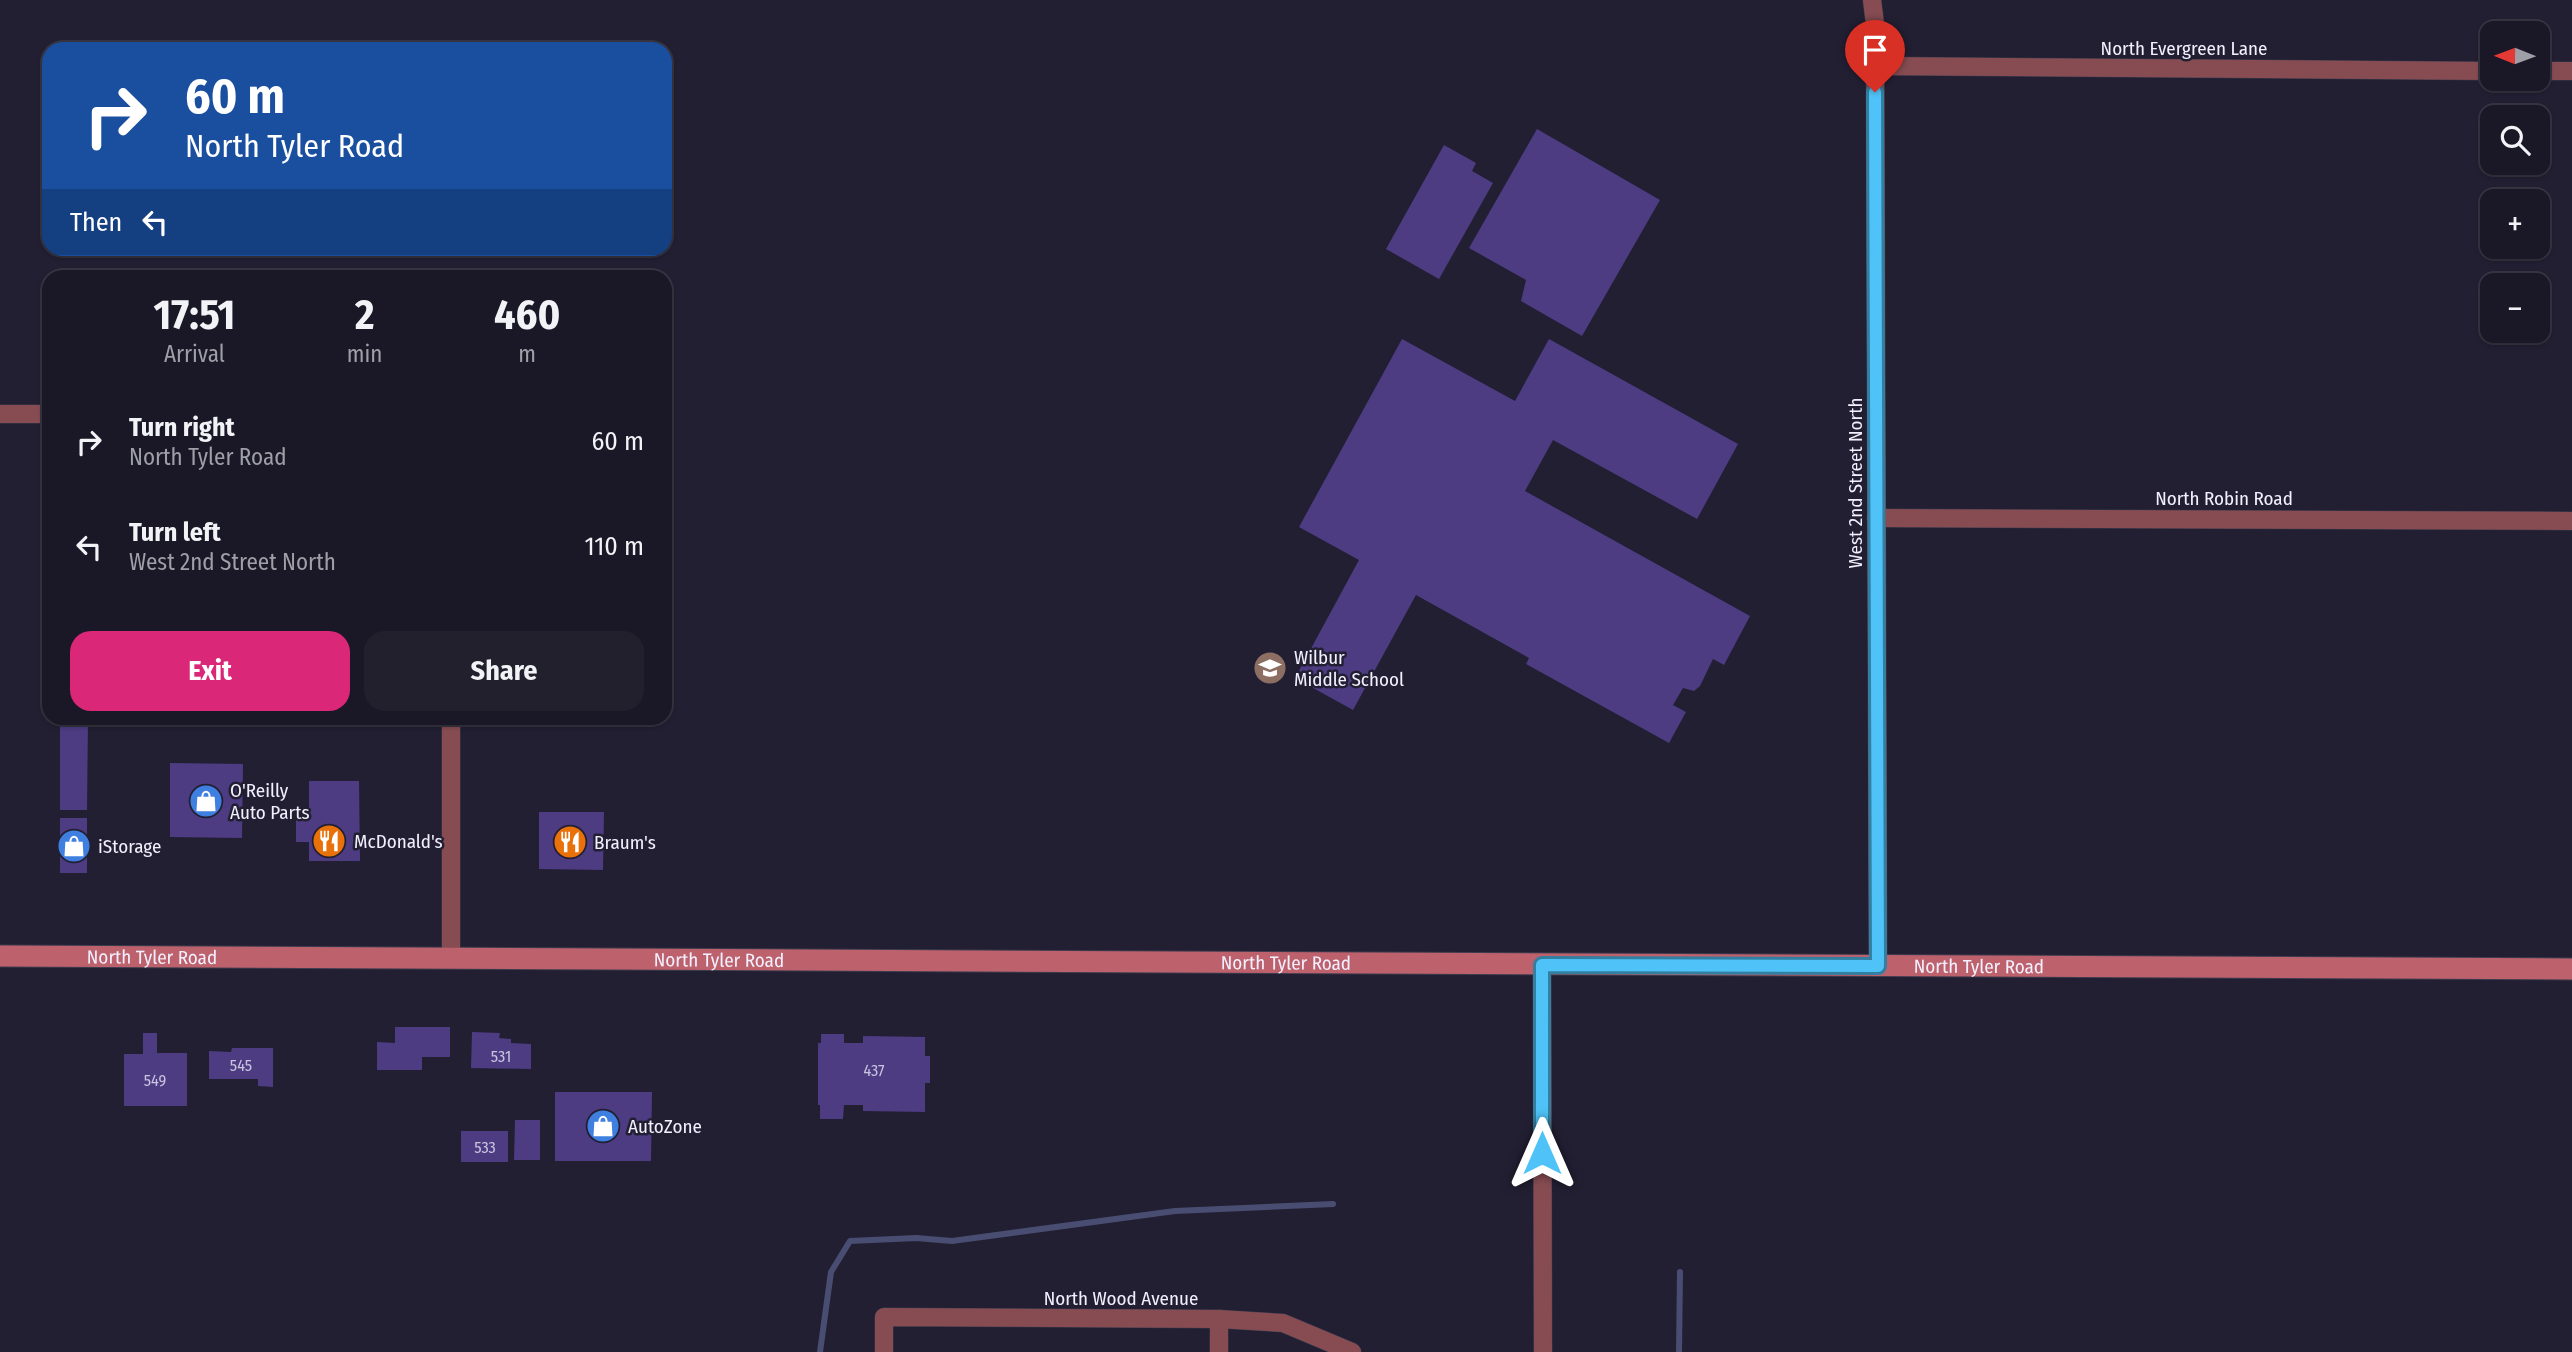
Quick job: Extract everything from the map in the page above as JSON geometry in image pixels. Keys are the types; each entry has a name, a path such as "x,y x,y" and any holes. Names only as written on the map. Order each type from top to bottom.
{"main road":[{"name":"North Tyler Road","path":"0,956 2572,969"}],"street":[{"name":"West 2nd Street North","path":"1872,0 1875,24 1878,966"},
{"name":"North Evergreen Lane","path":"1875,66 2480,71"},
{"path":"2550,71 2572,71"},
{"path":"0,414 42,414"},
{"name":"North Robin Road","path":"1876,518 2572,520"},
{"path":"451,725 451,958"},
{"path":"1542,965 1543,1352"},
{"name":"North Wood Avenue","path":"884,1352 884,1317 1219,1319 1283,1323 1352,1352"},
{"path":"1219,1319 1219,1352"}],"building":[{"path":"1537,129 1660,200 1582,336 1521,301 1526,280 1469,248"},
{"path":"1444,145 1476,163 1472,171 1493,183 1439,279 1386,249"},
{"path":"1402,339 1515,401 1549,339 1738,444 1697,519 1553,440 1525,491 1750,616 1724,665 1713,659 1700,686 1694,691 1683,688 1673,705 1686,712 1669,743 1526,664 1529,658 1416,595 1353,710 1295,678 1359,560 1299,527"},
{"path":"60,725 88,725 87,810 60,810"},
{"name":"O'Reilly Auto Parts","path":"170,763 243,764 242,838 170,837"},
{"path":"309,781 359,781 360,861 309,861 309,842 296,842 296,817 309,817"},
{"path":"539,812 604,812 603,870 539,869"},
{"name":"iStorage","path":"60,818 87,818 87,873 60,873"},
{"path":"395,1027 450,1027 450,1057 422,1057 422,1070 377,1070 377,1042 395,1043"},
{"path":"472,1032 500,1033 499,1038 511,1039 511,1043 531,1044 531,1069 471,1068"},
{"path":"143,1033 157,1033 157,1053 187,1053 187,1106 124,1106 124,1054 143,1054"},
{"path":"821,1034 844,1034 844,1043 863,1043 863,1036 925,1037 925,1056 930,1056 930,1083 925,1083 925,1112 863,1111 863,1105 844,1105 843,1119 820,1119 818,1043 821,1043"},
{"path":"232,1048 273,1048 273,1087 258,1086 258,1079 209,1079 209,1051 231,1052"},
{"name":"AutoZone","path":"555,1092 652,1092 651,1161 555,1161"},
{"path":"515,1120 540,1120 540,1160 514,1160"},
{"path":"461,1131 508,1131 508,1162 461,1162"}],"waterway":[{"path":"820,1352 831,1272 850,1241 916,1238 952,1241 1175,1211 1333,1204"},
{"path":"1679,1352 1680,1272"}],"place":[{"name":"Wilbur Middle School","path":"1270,668"},
{"name":"O'Reilly Auto Parts","path":"206,801"},
{"name":"McDonald's","path":"329,841"},
{"name":"Braum's","path":"570,842"},
{"name":"iStorage","path":"74,846"},
{"name":"AutoZone","path":"603,1126"}],"route":[{"path":"1542,1153 1542,965 1878,966 1875,92"}]}
